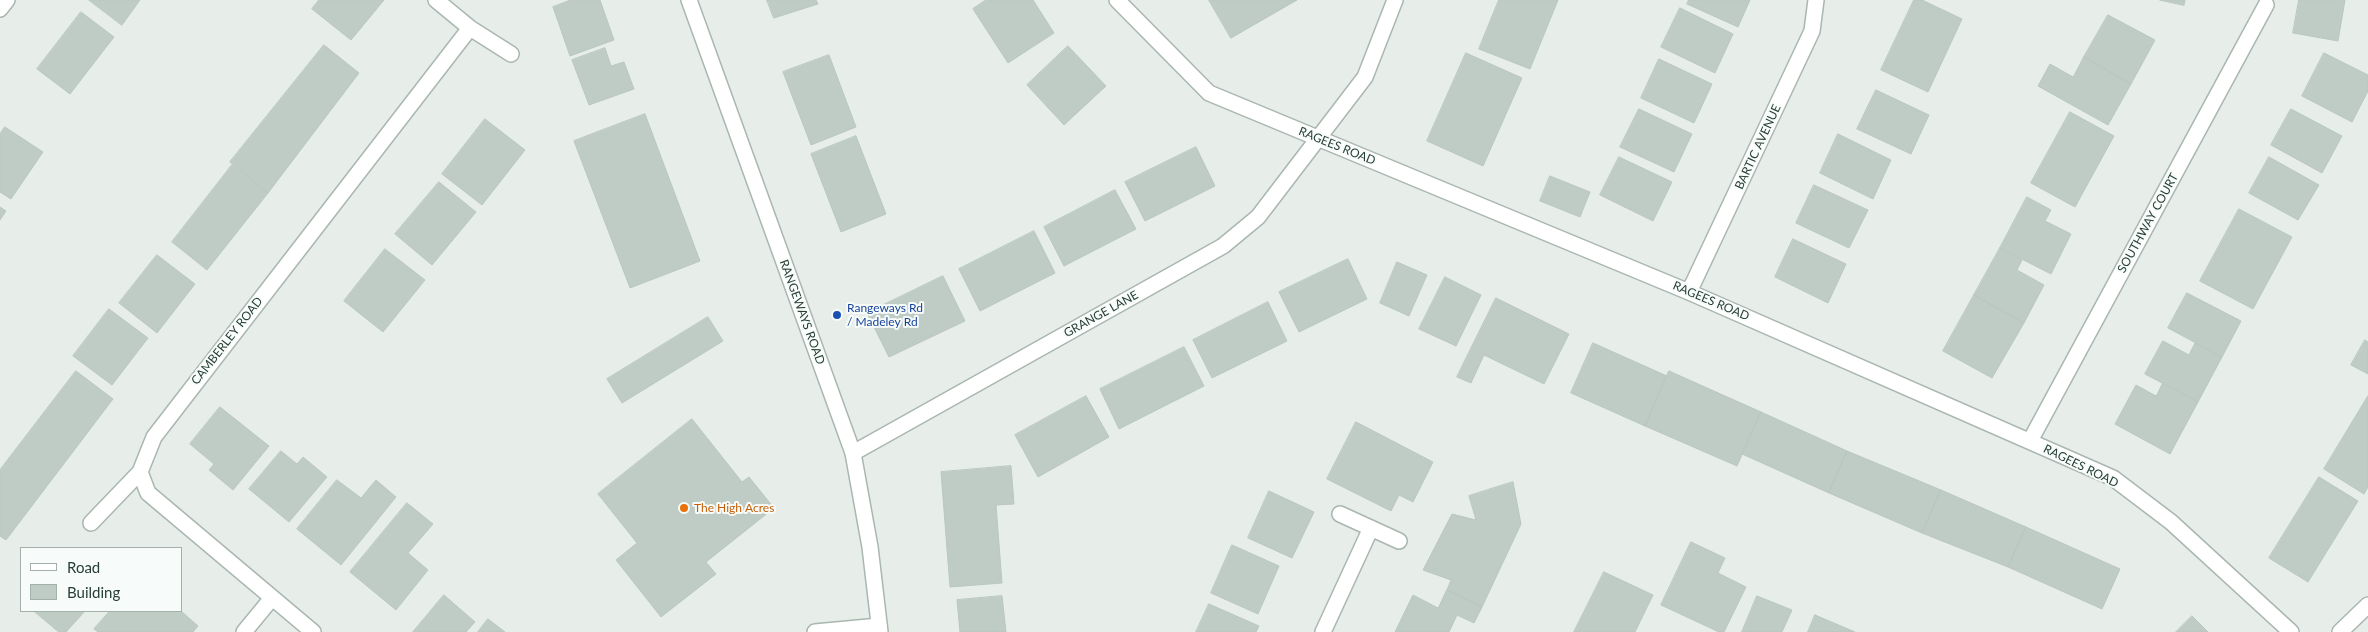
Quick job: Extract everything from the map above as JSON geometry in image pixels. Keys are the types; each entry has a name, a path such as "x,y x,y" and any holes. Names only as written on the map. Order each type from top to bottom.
{"street":[{"path":"0,9 7,0"},
{"path":"436,0 470,28 511,54"},
{"name":"RANGEWAYS ROAD","path":"689,0 853,453 870,547 879,629"},
{"name":"RAGEES ROAD","path":"1117,0 1209,93 1689,292 2113,478 2171,522 2291,632"},
{"name":"GRANGE LANE","path":"853,453 1222,246 1258,217 1364,77 1395,0"},
{"name":"BARTIC AVENUE","path":"1689,292 1812,31 1816,0"},
{"name":"SOUTHWAY COURT","path":"2030,441 2266,6"},
{"name":"CAMBERLEY ROAD","path":"140,472 154,437 470,28"},
{"path":"91,523 140,472 148,493 313,632"},
{"path":"1340,514 1400,540"},
{"path":"1323,632 1371,528"},
{"path":"244,632 272,598"},
{"path":"2340,632 2368,605"},
{"path":"815,632 879,629"}],"building":[{"path":"89,0 140,0 122,25"},
{"path":"319,0 384,0 351,40 312,9"},
{"path":"571,0 600,0 614,40 570,56 553,7"},
{"path":"767,0 816,0 818,4 774,18"},
{"path":"986,0 1033,0 1054,33 1008,63 973,9"},
{"path":"1209,0 1297,0 1231,38"},
{"path":"1499,0 1558,0 1530,69 1479,49"},
{"path":"1689,0 1750,0 1738,27 1687,4"},
{"path":"1914,0 1922,0 1962,19 1928,92 1881,70"},
{"path":"2160,0 2185,0 2184,5"},
{"path":"2299,0 2345,0 2338,41 2293,33"},
{"path":"1680,8 1733,34 1715,73 1661,47"},
{"path":"81,12 114,37 70,94 37,69"},
{"path":"2108,15 2155,40 2131,84 2084,57"},
{"path":"324,45 359,73 268,193 230,162"},
{"path":"1068,46 1106,86 1064,125 1027,85"},
{"path":"605,48 611,66 624,62 634,89 589,105 572,60"},
{"path":"1466,53 1522,78 1483,166 1427,141"},
{"path":"2324,53 2368,75 2368,91 2352,122 2302,96"},
{"path":"829,55 856,127 811,145 783,72"},
{"path":"2084,57 2131,84 2108,125 2038,86 2050,64 2073,77"},
{"path":"1659,59 1712,84 1694,123 1641,98"},
{"path":"1876,90 1929,115 1911,154 1857,129"},
{"path":"1639,109 1692,134 1674,172 1620,147"},
{"path":"2291,109 2342,136 2322,173 2271,145"},
{"path":"2070,112 2114,136 2075,207 2031,183"},
{"path":"645,114 700,261 630,288 574,141"},
{"path":"485,119 525,150 482,205 442,174"},
{"path":"5,127 43,152 11,199 0,192 0,134"},
{"path":"1838,134 1891,160 1873,199 1820,173"},
{"path":"856,136 886,214 841,232 811,154"},
{"path":"1196,147 1215,186 1145,221 1125,182"},
{"path":"1619,157 1672,182 1653,221 1600,195"},
{"path":"2269,157 2319,185 2298,220 2249,193"},
{"path":"232,165 268,193 207,270 172,242"},
{"path":"1550,176 1590,192 1580,217 1540,201"},
{"path":"439,182 476,212 432,265 395,234"},
{"path":"1814,185 1868,210 1849,248 1796,223"},
{"path":"1115,190 1136,229 1064,266 1044,227"},
{"path":"2027,197 2051,210 2045,221 2071,234 2051,274 2000,248"},
{"path":"0,207 6,211 0,220"},
{"path":"2239,209 2292,237 2253,309 2200,281"},
{"path":"1034,231 1055,273 980,311 959,269"},
{"path":"1793,239 1846,264 1828,303 1775,277"},
{"path":"2000,248 2022,260 2017,270 2044,285 2024,323 1974,295"},
{"path":"385,249 425,280 383,332 344,301"},
{"path":"157,255 195,284 157,333 119,303"},
{"path":"1348,259 1367,299 1299,332 1279,292"},
{"path":"1397,262 1427,275 1409,316 1380,303"},
{"path":"943,276 965,321 889,357 867,313"},
{"path":"1445,277 1481,295 1456,346 1419,329"},
{"path":"2187,293 2241,321 2222,357 2168,328"},
{"path":"1974,295 2024,323 1992,378 1943,351"},
{"path":"1496,298 1569,334 1544,384 1484,355 1471,383 1457,377"},
{"path":"1268,302 1287,341 1212,378 1193,340"},
{"path":"109,309 148,338 112,385 73,356"},
{"path":"708,317 723,341 622,403 607,379"},
{"path":"2365,340 2368,342 2368,374 2351,365"},
{"path":"2163,341 2189,355 2195,343 2222,357 2198,402 2145,374"},
{"path":"1593,343 1667,376 1645,426 1571,393"},
{"path":"1184,347 1204,386 1119,429 1100,389"},
{"path":"76,371 113,399 6,540 0,536 0,470"},
{"path":"1669,371 1761,412 1737,466 1645,426"},
{"path":"2163,383 2198,402 2170,454 2115,424 2136,385 2156,396"},
{"path":"1086,396 1109,437 1038,477 1015,435"},
{"path":"2368,396 2368,487 2364,494 2324,469"},
{"path":"220,407 269,446 233,490 209,470 214,464 190,444"},
{"path":"1761,412 1847,451 1829,493 1742,454"},
{"path":"692,419 742,482 749,477 774,508 706,562 716,574 661,617 616,560 637,543 598,494"},
{"path":"1356,422 1433,462 1413,502 1399,495 1391,511 1327,479"},
{"path":"281,451 297,464 303,457 327,477 289,522 249,489"},
{"path":"1847,451 1941,490 1922,533 1829,493"},
{"path":"1011,466 1014,504 996,505 1002,583 950,587 941,472"},
{"path":"2319,477 2358,501 2308,582 2269,558"},
{"path":"337,480 361,498 376,480 396,497 341,565 297,529"},
{"path":"1513,482 1521,524 1482,607 1447,590 1451,580 1423,570 1452,514 1476,520 1469,496"},
{"path":"1941,490 2026,527 2008,567 1922,533"},
{"path":"1269,491 1314,512 1292,558 1248,538"},
{"path":"407,503 433,524 408,553 428,570 396,610 350,572"},
{"path":"2026,527 2120,569 2102,609 2008,567"},
{"path":"1691,542 1725,558 1718,573 1746,587 1724,632 1719,632 1661,605"},
{"path":"1232,545 1279,566 1258,614 1211,593"},
{"path":"1604,572 1653,595 1635,632 1574,632"},
{"path":"1447,590 1482,607 1474,623 1457,615 1449,632 1395,632 1413,595 1438,608"},
{"path":"444,595 475,622 466,632 413,632"},
{"path":"1002,596 1006,632 960,632 957,600"},
{"path":"1757,596 1792,610 1782,632 1742,632"},
{"path":"1209,604 1259,626 1256,632 1196,632"},
{"path":"35,612 84,612 66,632 59,632"},
{"path":"109,612 182,612 198,626 193,632 98,632 94,629"},
{"path":"1815,615 1855,632 1808,632"},
{"path":"2192,616 2208,632 2176,632"},
{"path":"488,619 505,632 478,632"}],"place":[{"name":"Rangeways Rd / Madeley Rd","path":"837,315"},
{"name":"The High Acres","path":"684,508"}]}
